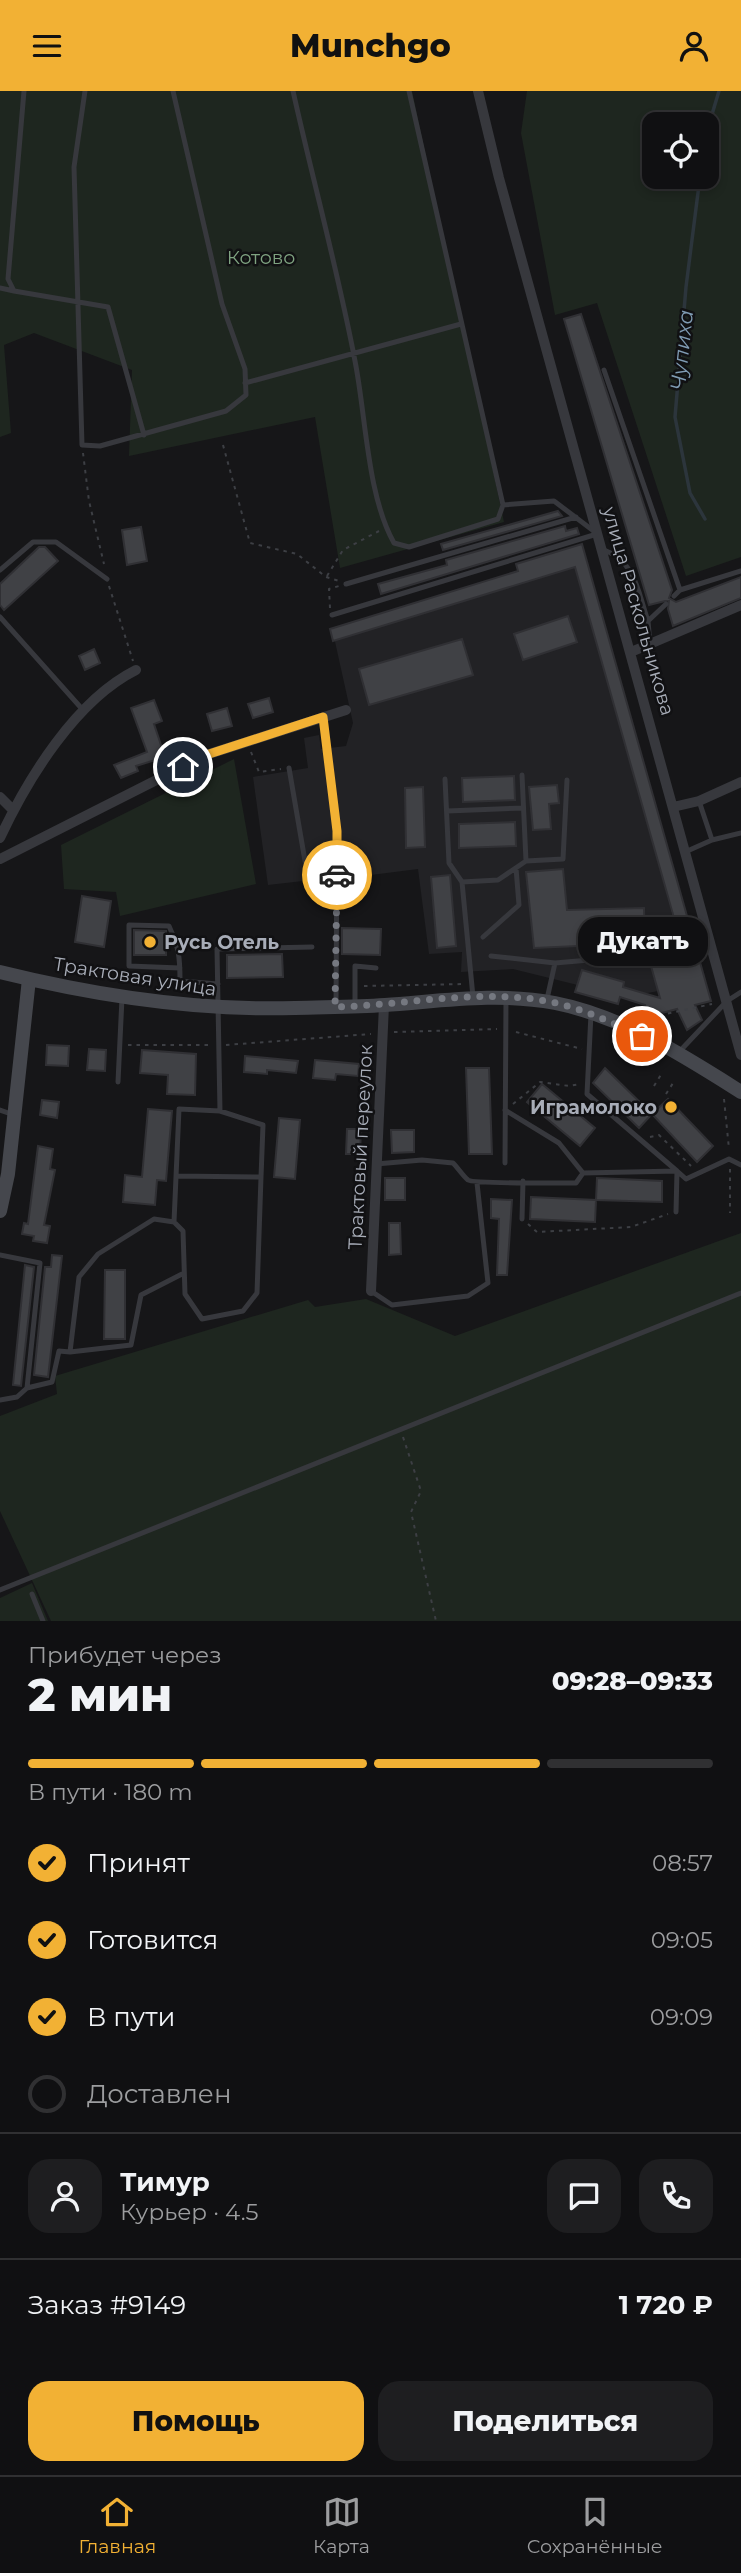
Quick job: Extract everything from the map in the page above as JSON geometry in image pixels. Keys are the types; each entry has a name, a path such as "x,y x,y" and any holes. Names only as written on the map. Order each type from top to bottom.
{"main road":[{"name":"Трактовая улица","path":"0,972 122,998 219,1009 384,1005 473,997 546,1002 592,1014 682,1054"},
{"path":"0,1211 8,1174 7,1113 29,979"},
{"path":"682,1054 741,1092"}],"street":[{"name":"улица Раскольникова","path":"478,91 499,177 741,1055"},
{"path":"631,652 741,605"},
{"path":"0,838 13,810 83,710 112,682 136,670"},
{"path":"0,859 206,755 346,710"},
{"path":"673,807 699,801 741,782"},
{"path":"0,797 13,810"},
{"name":"Трактовый переулок","path":"371,1291 384,1005"}],"lane":[{"path":"14,292 8,279 10,225 24,91"},
{"path":"85,91 74,167 82,445 100,446 226,411 246,395 245,369 222,304 173,91"},
{"path":"293,91 353,353 385,527 394,543 409,547 498,519 503,505 409,91"},
{"path":"0,288 108,307 144,435"},
{"path":"245,383 461,324"},
{"path":"604,370 680,590"},
{"path":"503,505 554,501 597,534"},
{"path":"346,584 576,517"},
{"path":"332,615 597,534"},
{"path":"0,570 33,542 56,542 107,579"},
{"path":"601,548 621,556 633,577 648,621 650,644"},
{"path":"674,596 680,590 741,571"},
{"path":"648,621 666,604"},
{"path":"0,617 83,710"},
{"path":"323,717 337,858 335,1007"},
{"path":"289,768 304,861 309,876 337,901"},
{"path":"522,775 526,862"},
{"path":"445,779 449,863 462,882 473,997"},
{"path":"462,882 498,880 526,862 563,859 567,780"},
{"path":"699,801 712,840"},
{"path":"447,811 523,808"},
{"path":"685,852 712,840 741,833"},
{"path":"304,861 337,858"},
{"path":"483,937 519,905 516,868"},
{"path":"180,968 129,966 129,925 169,926 180,949 180,968 180,981 218,984"},
{"path":"220,1111 217,949 312,947"},
{"path":"491,956 555,964 669,953"},
{"path":"546,1002 555,964"},
{"path":"355,1006 355,966 376,968"},
{"path":"682,1054 727,1001 741,992"},
{"path":"117,1082 122,998"},
{"path":"505,1163 506,998"},
{"path":"592,1014 587,1094 686,1179 729,1159 741,1165"},
{"path":"70,1352 79,1277 98,1254 154,1219 174,1222 183,1231 185,1294 202,1319 243,1311 257,1293 263,1125 220,1111 179,1109 174,1222"},
{"path":"505,1110 559,1143 583,1173"},
{"path":"375,1165 422,1160 453,1163 469,1181 477,1184 523,1181 576,1183 583,1173"},
{"path":"583,1173 677,1171"},
{"path":"676,1212 677,1171"},
{"path":"176,1176 261,1177"},
{"path":"522,1219 523,1181"},
{"path":"371,1291 392,1305 468,1296 488,1283 477,1184"},
{"path":"0,1255 40,1263 27,1388"},
{"path":"0,1400 17,1398 27,1388 52,1382 59,1351 131,1345 141,1295 184,1273"},
{"path":"0,1591 741,1293"},
{"path":"32,1594 43,1621"}],"path":[{"path":"82,445 89,501 107,579 136,670"},
{"path":"223,445 250,543 297,554 326,577 346,584"},
{"path":"326,577 343,551 385,527"},
{"path":"332,615 329,589 346,584"},
{"path":"247,741 259,772 289,768"},
{"path":"120,1045 219,1046 382,1033 506,1029 590,1051"},
{"path":"654,1086 662,1073"},
{"path":"666,1094 675,1080"},
{"path":"723,1080 730,1213"},
{"path":"505,1110 540,1082 569,1086 588,1082"},
{"path":"639,1139 659,1135 699,1174"},
{"path":"522,1219 537,1232 572,1231 631,1227 676,1212"},
{"path":"401,1429 421,1491 411,1512 436,1621"}],"shaded area":[{"path":"577,562 691,985 626,997 513,969 461,972 462,952 429,954 418,869 363,876 365,889 303,881 268,885 253,777 308,768 304,738 319,735 321,749 346,746 353,723 334,637"}],"green space":[{"name":"Котово","path":"0,91 412,91 504,522 340,568 315,417 129,456 132,370 34,333 4,345 11,433 0,437"},
{"path":"527,91 741,91 741,557 686,576 597,303 555,315 521,133"},
{"path":"234,759 256,884 120,916 116,892 64,889 61,845"},
{"path":"741,1233 741,1621 51,1621 0,1511 0,1416 57,1394 55,1376 308,1300 315,1307 366,1299 455,1336"},
{"path":"32,1583 48,1621 0,1621 0,1598"}],"building":[{"path":"581,314 672,590 669,598 676,602 741,577 741,598 673,626 668,609 669,600 649,605 564,319"},
{"path":"558,511 562,516 443,550 441,544"},
{"path":"565,526 566,531 577,528 579,534 381,594 378,584 447,565 446,560"},
{"path":"141,527 147,561 127,565 122,530"},
{"path":"582,544 711,1001 695,1005 702,1020 687,1030 677,1009 647,1017 645,1005 620,997 618,1004 575,992 582,970 624,982 623,987 660,998 651,966 685,957 575,567 333,641 330,629 518,571 516,564"},
{"path":"39,547 45,547 58,561 4,610 0,605 0,584"},
{"path":"568,616 577,642 523,660 514,634"},
{"path":"462,639 473,675 369,705 359,669"},
{"path":"94,649 100,663 85,670 79,656"},
{"path":"269,698 273,712 253,718 248,704"},
{"path":"154,700 162,721 154,724 165,757 136,766 138,771 121,778 114,765 147,752 131,708"},
{"path":"227,708 232,726 212,731 207,714"},
{"path":"514,776 515,800 463,802 462,778"},
{"path":"557,785 559,803 549,804 551,829 533,830 529,787"},
{"path":"423,787 425,847 406,848 405,788"},
{"path":"515,822 516,846 459,848 459,824"},
{"path":"563,869 567,910 644,908 645,943 534,948 526,872"},
{"path":"450,875 456,946 437,948 431,877"},
{"path":"82,896 111,901 104,947 75,942"},
{"path":"342,928 381,929 380,955 342,954"},
{"path":"134,930 166,931 166,955 134,955"},
{"path":"282,954 283,977 227,978 227,955"},
{"path":"47,1045 69,1046 68,1066 46,1065"},
{"path":"89,1049 106,1050 105,1071 87,1070"},
{"path":"142,1050 196,1054 195,1095 167,1094 168,1075 140,1073"},
{"path":"245,1056 298,1061 296,1073 267,1070 267,1074 244,1072"},
{"path":"315,1060 359,1064 358,1076 336,1074 335,1080 313,1078"},
{"path":"466,1068 489,1068 492,1154 469,1154"},
{"path":"605,1068 652,1114 639,1128 593,1083"},
{"path":"542,1084 595,1128 580,1146 527,1102"},
{"path":"668,1099 713,1146 697,1162 652,1114"},
{"path":"42,1100 59,1102 57,1118 40,1115"},
{"path":"148,1109 172,1111 166,1181 157,1180 155,1205 123,1202 125,1175 142,1177"},
{"path":"279,1118 300,1120 295,1179 274,1177"},
{"path":"347,1129 361,1129 360,1154 346,1154"},
{"path":"391,1130 414,1130 414,1152 392,1153"},
{"path":"38,1146 53,1149 50,1169 55,1170 44,1225 50,1226 47,1243 33,1241 34,1236 22,1234 24,1223 28,1224"},
{"path":"385,1178 405,1178 405,1200 385,1200"},
{"path":"597,1178 662,1181 662,1202 596,1200"},
{"path":"531,1197 596,1200 595,1222 530,1219"},
{"path":"491,1199 512,1200 507,1275 497,1275 499,1219 491,1218"},
{"path":"389,1223 400,1223 401,1254 389,1255"},
{"path":"52,1255 62,1256 48,1377 34,1375 45,1267 51,1267"},
{"path":"25,1265 34,1267 21,1386 13,1385"},
{"path":"105,1270 125,1270 125,1339 104,1339"}],"waterway":[{"name":"Чупиха","path":"713,112 719,91"},
{"name":"Чупиха","path":"698,189 686,287 675,417 690,493 705,519"}],"way so far":[{"path":"337,875 335,1007 480,996 546,1002 592,1014 642,1036"}],"place":[{"name":"Русь Отель","path":"150,942"},
{"name":"Дукатъ","path":"642,1036"},
{"name":"Играмолоко","path":"671,1107"}],"route":[{"path":"183,767 206,755 323,717 337,831 337,875"}]}
